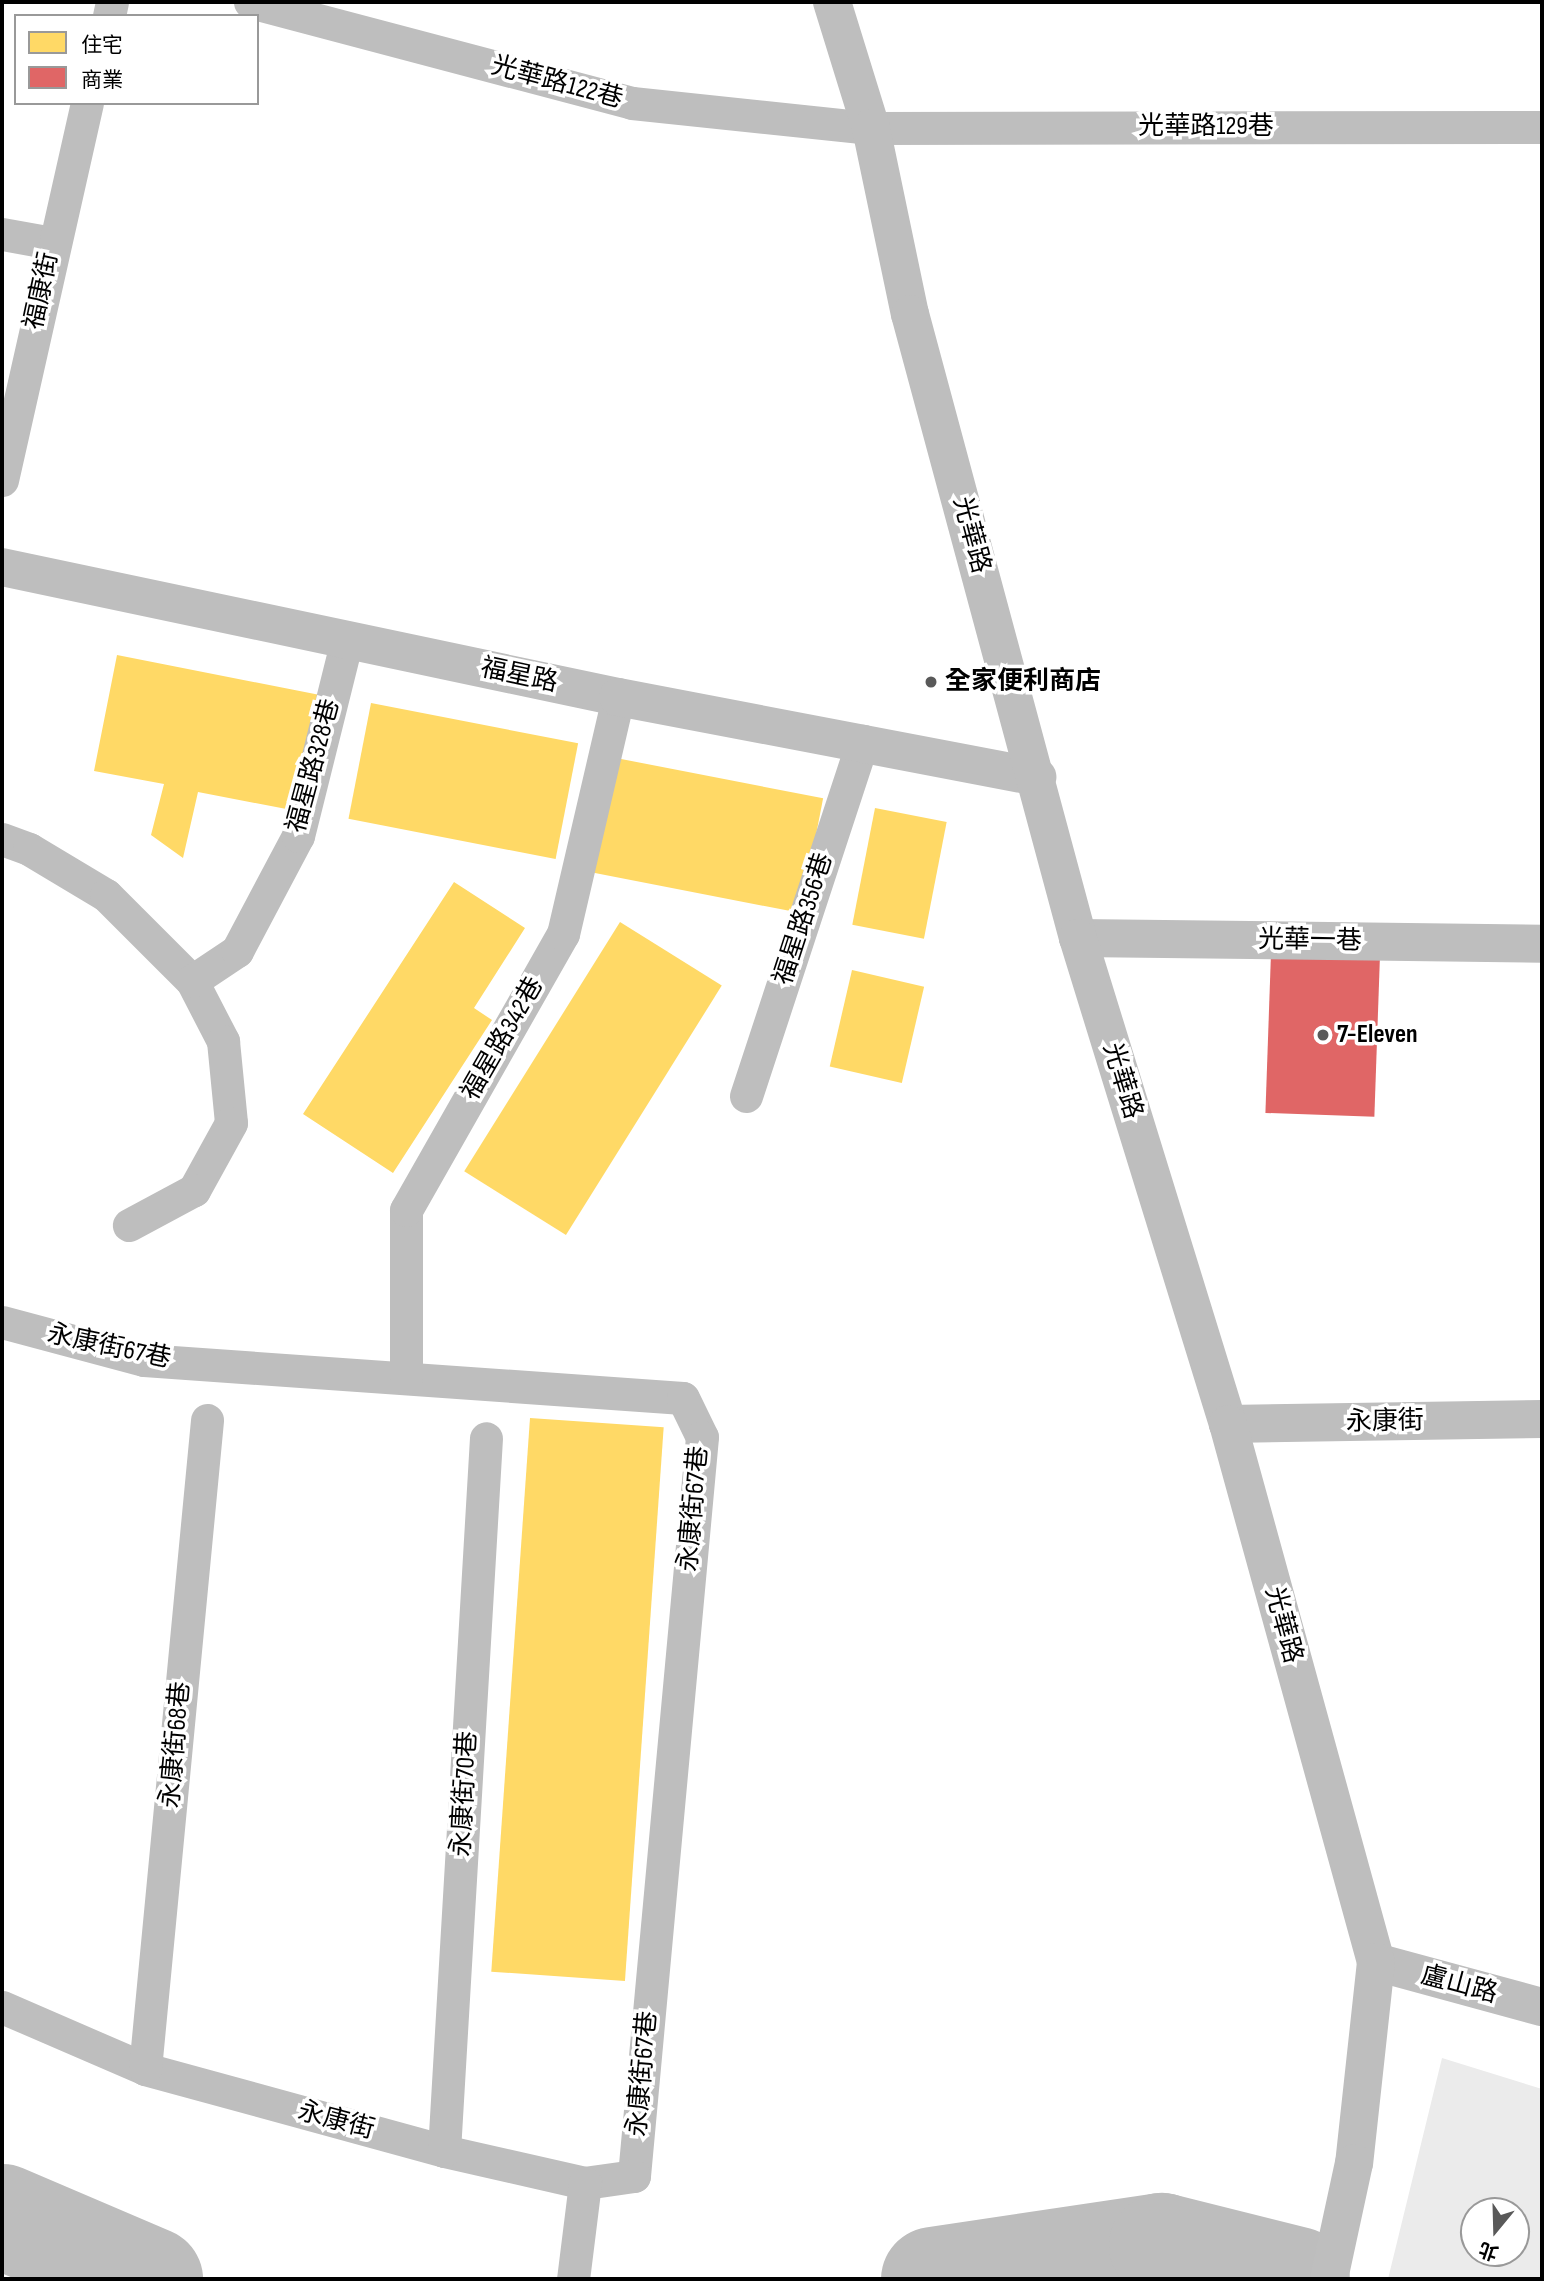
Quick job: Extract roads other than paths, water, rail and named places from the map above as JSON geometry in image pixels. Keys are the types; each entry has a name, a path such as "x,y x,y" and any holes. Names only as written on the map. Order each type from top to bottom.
{"street":[{"name":"光華路","path":"832,2 871,128 910,314 1037,777 1078,938 1228,1424 1376,1962 1354,2163 1329,2279"},
{"name":"福星路","path":"2,566 618,697 863,741 1037,777"},
{"name":"光華一巷","path":"1078,938 1542,944"},
{"name":"永康街","path":"1228,1424 1542,1419"},
{"name":"盧山路","path":"1376,1962 1542,2007"}],"lane":[{"name":"光華路122巷","path":"250,2 632,103 871,128"},
{"name":"福康街","path":"2,480 52,243 86,105"},
{"name":"光華路129巷","path":"871,128 1542,127"},
{"path":"2,234 52,243"},
{"name":"福星路328巷","path":"192,981 237,951 298,836 347,640"},
{"name":"福星路342巷","path":"406,1378 406,1210 563,934 618,697"},
{"name":"福星路356巷","path":"746,1097 863,741"},
{"path":"2,839 29,849 106,895 192,981 223,1041 231,1123 194,1190 129,1226"},
{"name":"永康街67巷","path":"2,1322 144,1360 683,1398 702,1437 634,2176 585,2183"},
{"name":"永康街68巷","path":"145,2069 207,1420"},
{"name":"永康街70巷","path":"444,2151 486,1438"},
{"name":"永康街","path":"2,2007 145,2069 444,2151 585,2183"},
{"path":"573,2279 585,2183"}],"waterway":[{"path":"2,2216 150,2279"},
{"path":"933,2279 1161,2245 1297,2279"}],"place":[{"name":"全家便利商店","path":"931,682"},
{"name":"7-Eleven","path":"1323,1035"}]}
